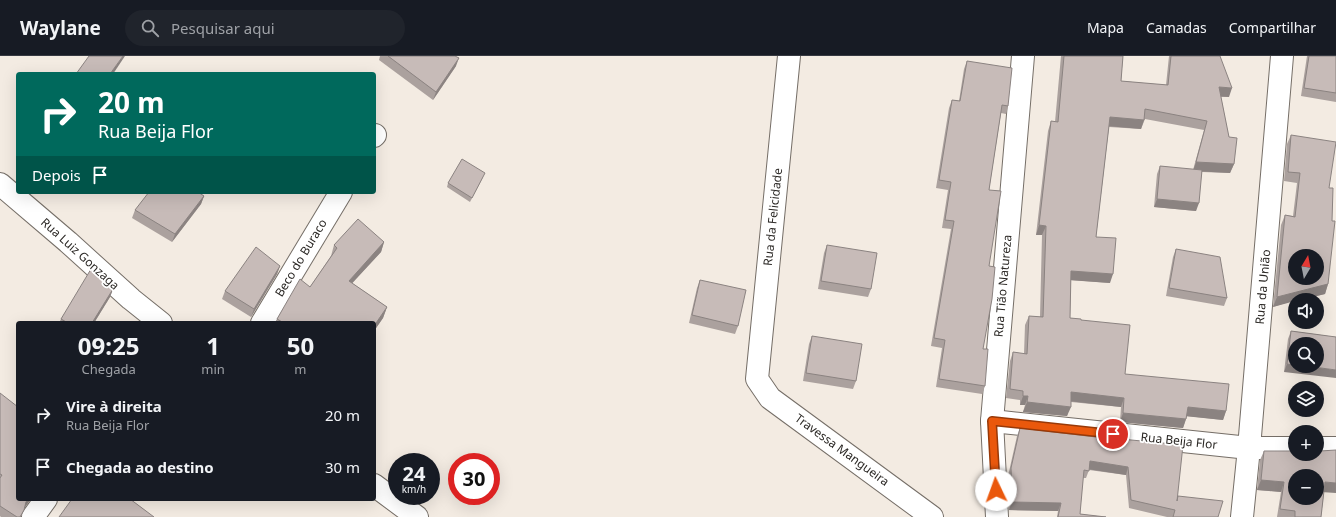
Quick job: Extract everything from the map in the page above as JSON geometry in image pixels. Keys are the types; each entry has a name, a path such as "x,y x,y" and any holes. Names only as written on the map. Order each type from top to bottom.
{"street":[{"name":"Rua da Felicidade","path":"757,379 789,56"},
{"name":"Rua Tião Natureza","path":"997,517 992,421 1023,56"},
{"name":"Rua da União","path":"1242,517 1282,56"},
{"name":"Rua Luiz Gonzaga","path":"0,184 68,242 131,299 158,321"},
{"name":"Beco do Buraco","path":"263,321 339,194"},
{"name":"Travessa Mangueira","path":"757,379 770,398 932,517"},
{"name":"Rua Beija Flor","path":"992,421 1249,448 1288,448"},
{"path":"1324,448 1336,448"},
{"path":"376,486 416,517"},
{"path":"34,517 45,501"}],"building":[{"path":"89,56 123,56 111,72 77,72"},
{"path":"388,56 455,56 459,58 436,92"},
{"path":"1064,56 1123,56 1121,81 1168,85 1171,56 1220,56 1232,88 1219,87 1229,137 1237,138 1234,164 1196,162 1207,121 1145,109 1144,120 1110,117 1096,237 1116,238 1113,274 1071,271 1070,318 1130,325 1125,374 1229,384 1226,411 1188,407 1186,419 1123,413 1124,398 1071,392 1071,407 1027,402 1028,396 1023,396 1023,391 1010,389 1013,352 1027,354 1029,316 1043,317 1046,226 1039,225 1051,121 1058,122"},
{"path":"1309,56 1336,56 1336,93 1304,88"},
{"path":"967,61 1012,68 1008,106 1002,105 989,190 1001,191 989,266 995,267 992,299 983,349 988,349 985,386 939,379 945,340 934,338 954,221 945,220 951,182 939,180 952,100 960,101"},
{"path":"1291,135 1336,142 1329,188 1333,188 1332,221 1335,221 1328,284 1277,297 1285,215 1295,217 1300,173 1288,172"},
{"path":"462,159 485,173 472,198 448,183"},
{"path":"1160,166 1202,170 1199,203 1157,199"},
{"path":"147,194 201,194 204,196 175,234 135,210"},
{"path":"358,219 384,242 349,281 387,307 376,323 376,321 280,321 277,319 300,279 310,287 337,248 334,245"},
{"path":"827,245 877,253 871,289 821,281"},
{"path":"256,247 280,266 254,309 225,291"},
{"path":"1176,249 1220,257 1227,298 1169,288"},
{"path":"91,269 113,289 93,321 64,321 61,319"},
{"path":"700,280 746,290 738,326 692,315"},
{"path":"1291,331 1336,337 1336,370 1324,368 1324,337 1290,337"},
{"path":"812,336 862,344 856,381 806,373"},
{"path":"0,393 16,405 16,501 27,501 20,517 17,517 0,506 0,478 2,475 0,474"},
{"path":"1020,428 1121,440 1183,445 1177,501 1178,496 1223,501 1218,517 1173,517 1175,510 1131,500 1128,467 1090,461 1089,471 1084,470 1080,514 1106,517 1058,517 1061,503 1012,502 1011,468"},
{"path":"1336,450 1336,483 1325,482 1324,491 1324,469 1288,469 1288,505 1322,505 1321,517 1295,517 1295,511 1280,509 1284,482 1261,480 1264,451 1288,451 1288,461 1324,461 1324,451"},
{"path":"71,501 133,501 154,517 59,517"}],"route":[{"path":"996,490 992,421 1113,434"}]}
